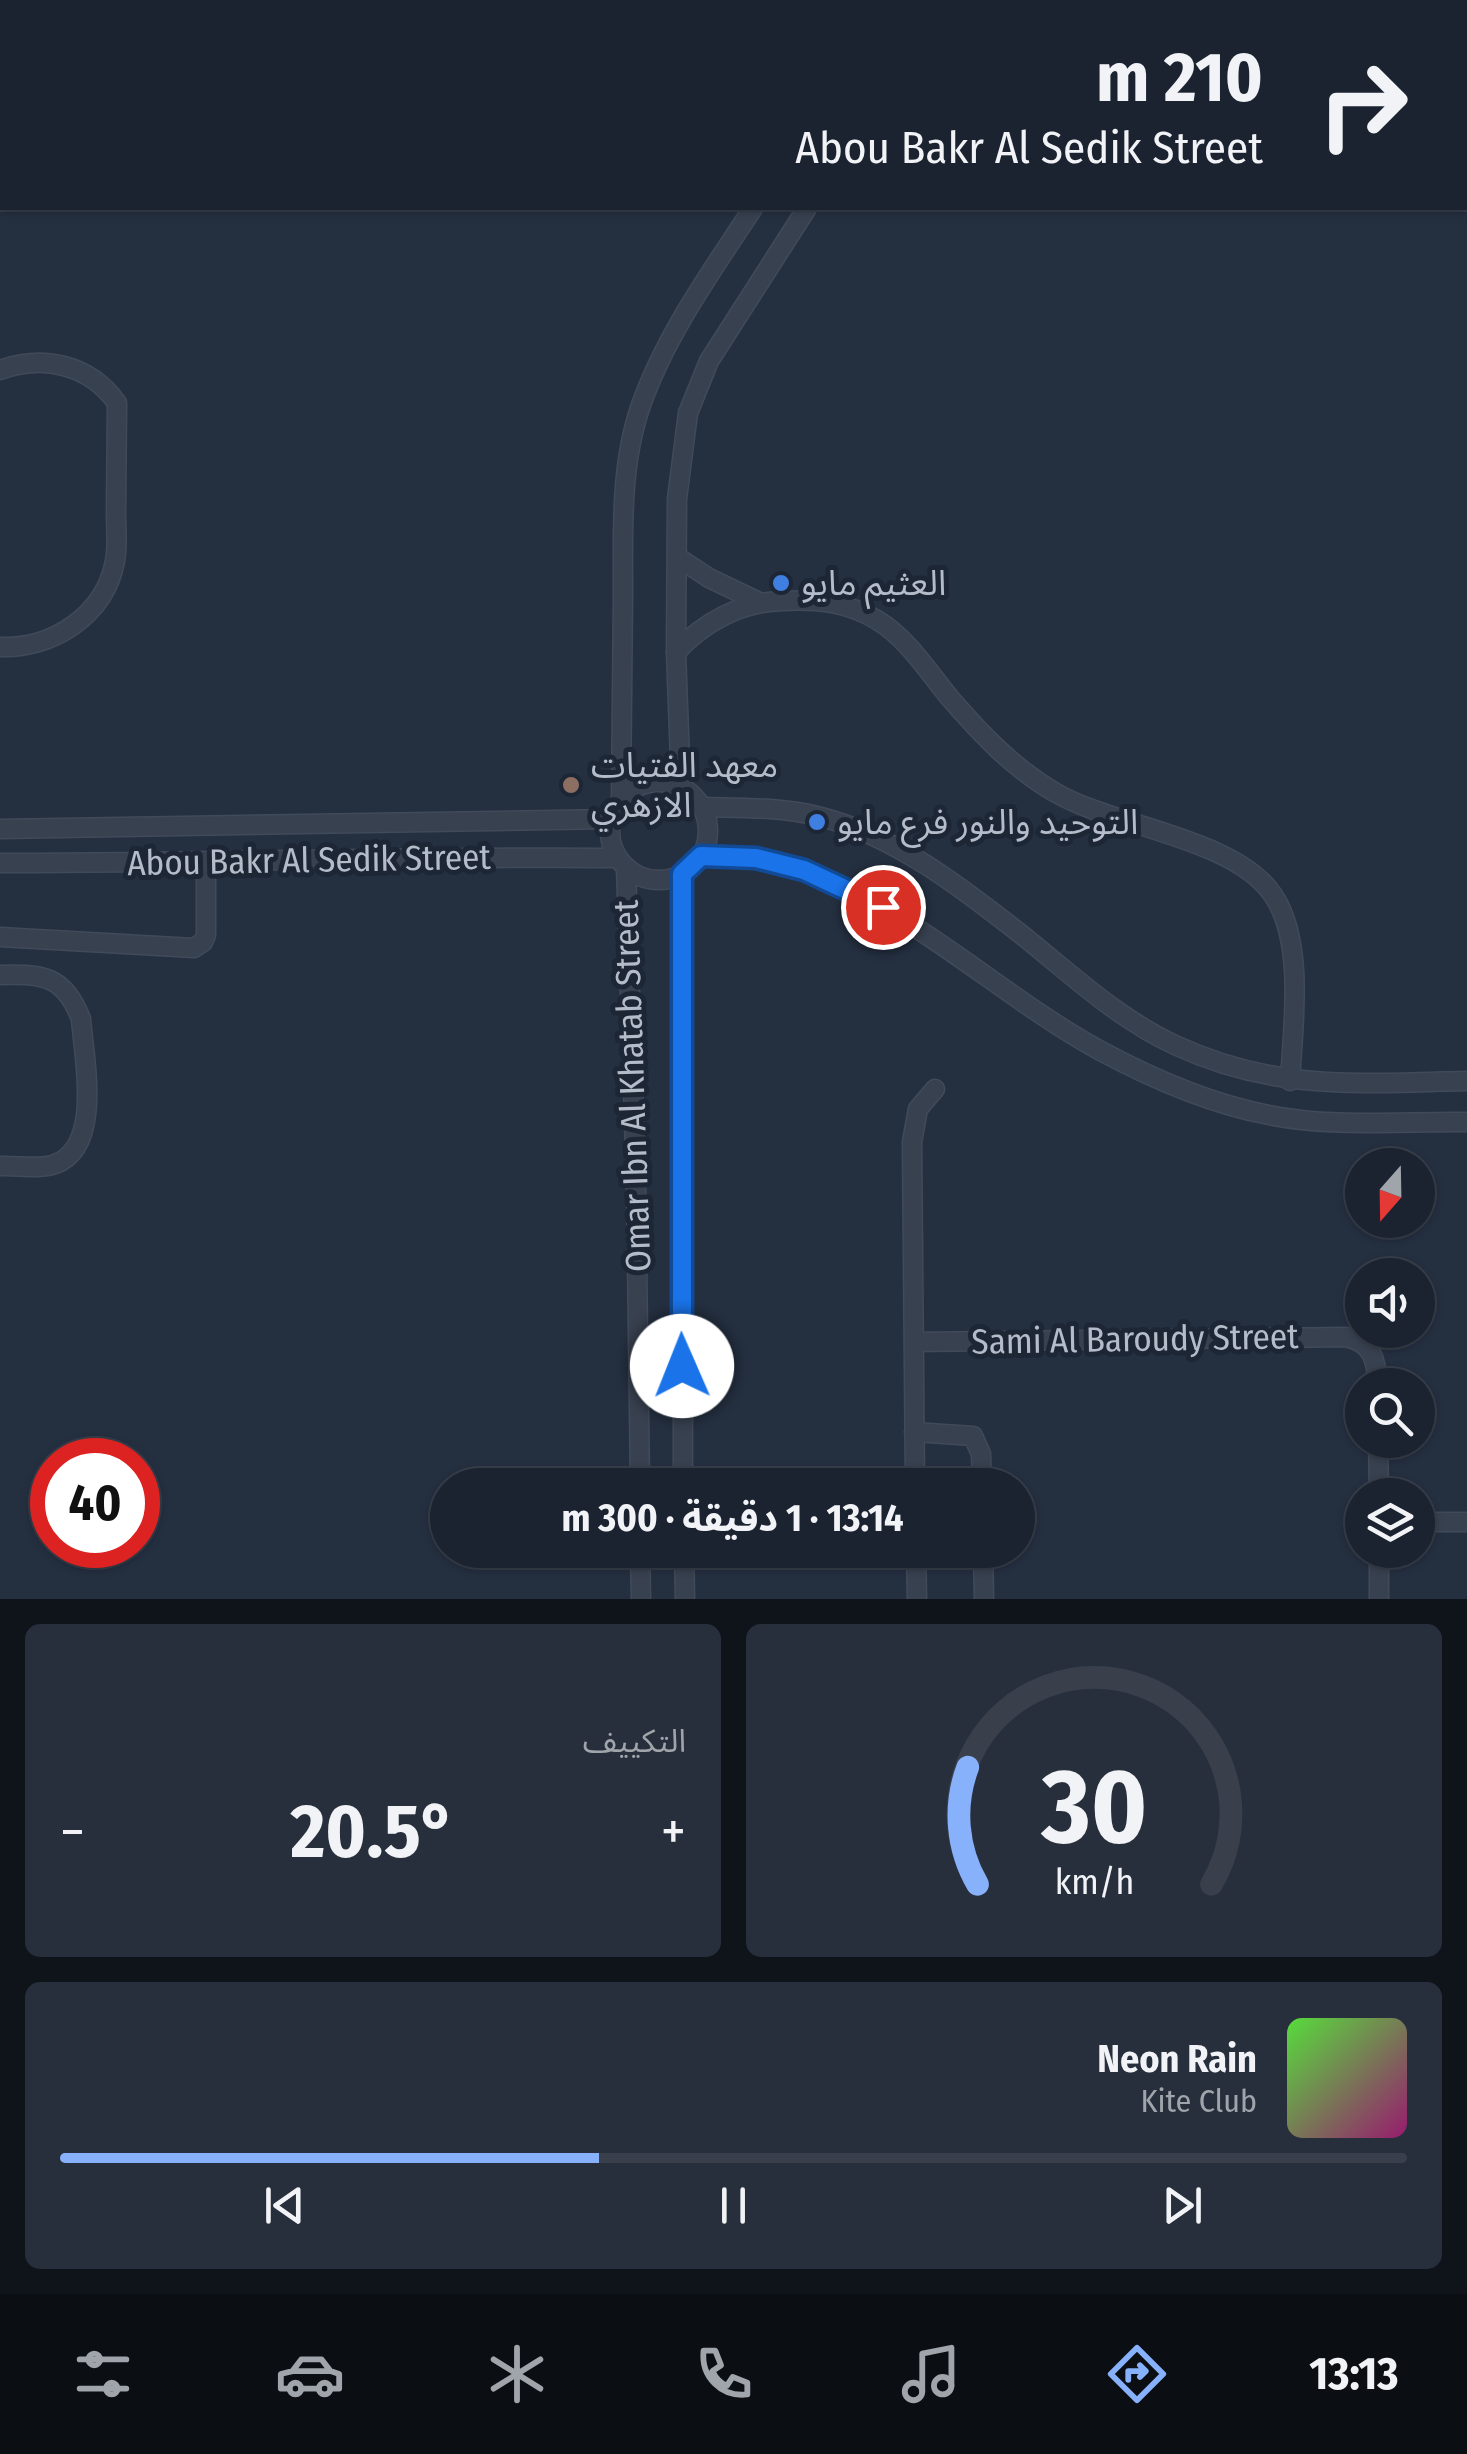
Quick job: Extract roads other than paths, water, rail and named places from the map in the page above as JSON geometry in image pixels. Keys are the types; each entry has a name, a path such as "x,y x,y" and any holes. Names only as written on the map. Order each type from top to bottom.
{"street":[{"path":"621,799 640,786 655,782 681,787 703,807 708,827 701,856 682,874 656,880 640,876 622,862 612,846 611,819 621,799 626,477 641,406 671,338 752,210"},
{"path":"681,787 677,558 680,457 688,413 709,362 806,210"},
{"path":"0,370 32,362 68,367 96,380 117,404 115,560 106,586 91,610 70,628 45,642 0,647"},
{"path":"677,558 758,602"},
{"path":"676,652 693,634 758,602 818,599 876,620 910,649 984,735 1045,786 1082,805 1232,860 1273,894 1292,950 1290,1081"},
{"path":"703,807 820,816 869,836 984,906 1127,1018 1207,1058 1290,1081 1467,1081"},
{"name":"Abou Bakr Al Sedik Street","path":"0,829 611,819"},
{"name":"Abou Bakr Al Sedik Street","path":"0,863 430,856 622,862"},
{"path":"701,856 756,858 804,870 840,886 883,907 1099,1050 1221,1104 1272,1116 1313,1120 1467,1122"},
{"path":"0,937 194,948 206,935 206,862"},
{"name":"Omar Ibn Al Khatab Street","path":"622,862 636,1202 640,1468"},
{"name":"Omar Ibn Al Khatab Street","path":"682,874 683,1468"},
{"path":"0,975 38,974 65,990 75,1004 81,1019 88,1121 82,1139 54,1165 0,1166"},
{"path":"915,1468 912,1142 918,1109 935,1089"},
{"name":"Sami Al Baroudy Street","path":"914,1342 1334,1336 1356,1339 1369,1347 1376,1368"},
{"path":"914,1432 973,1436 981,1454 981,1468"},
{"path":"1435,1522 1467,1522"},
{"path":"640,1568 641,1599"},
{"path":"684,1568 685,1599"},
{"path":"916,1568 917,1599"},
{"path":"983,1568 984,1599"},
{"path":"1379,1568 1379,1599"}],"place":[{"name":"العثيم مايو","path":"781,583"},
{"name":"معهد الفتيات الازهري","path":"571,785"},
{"name":"التوحيد والنور فرع مايو","path":"817,822"}]}
